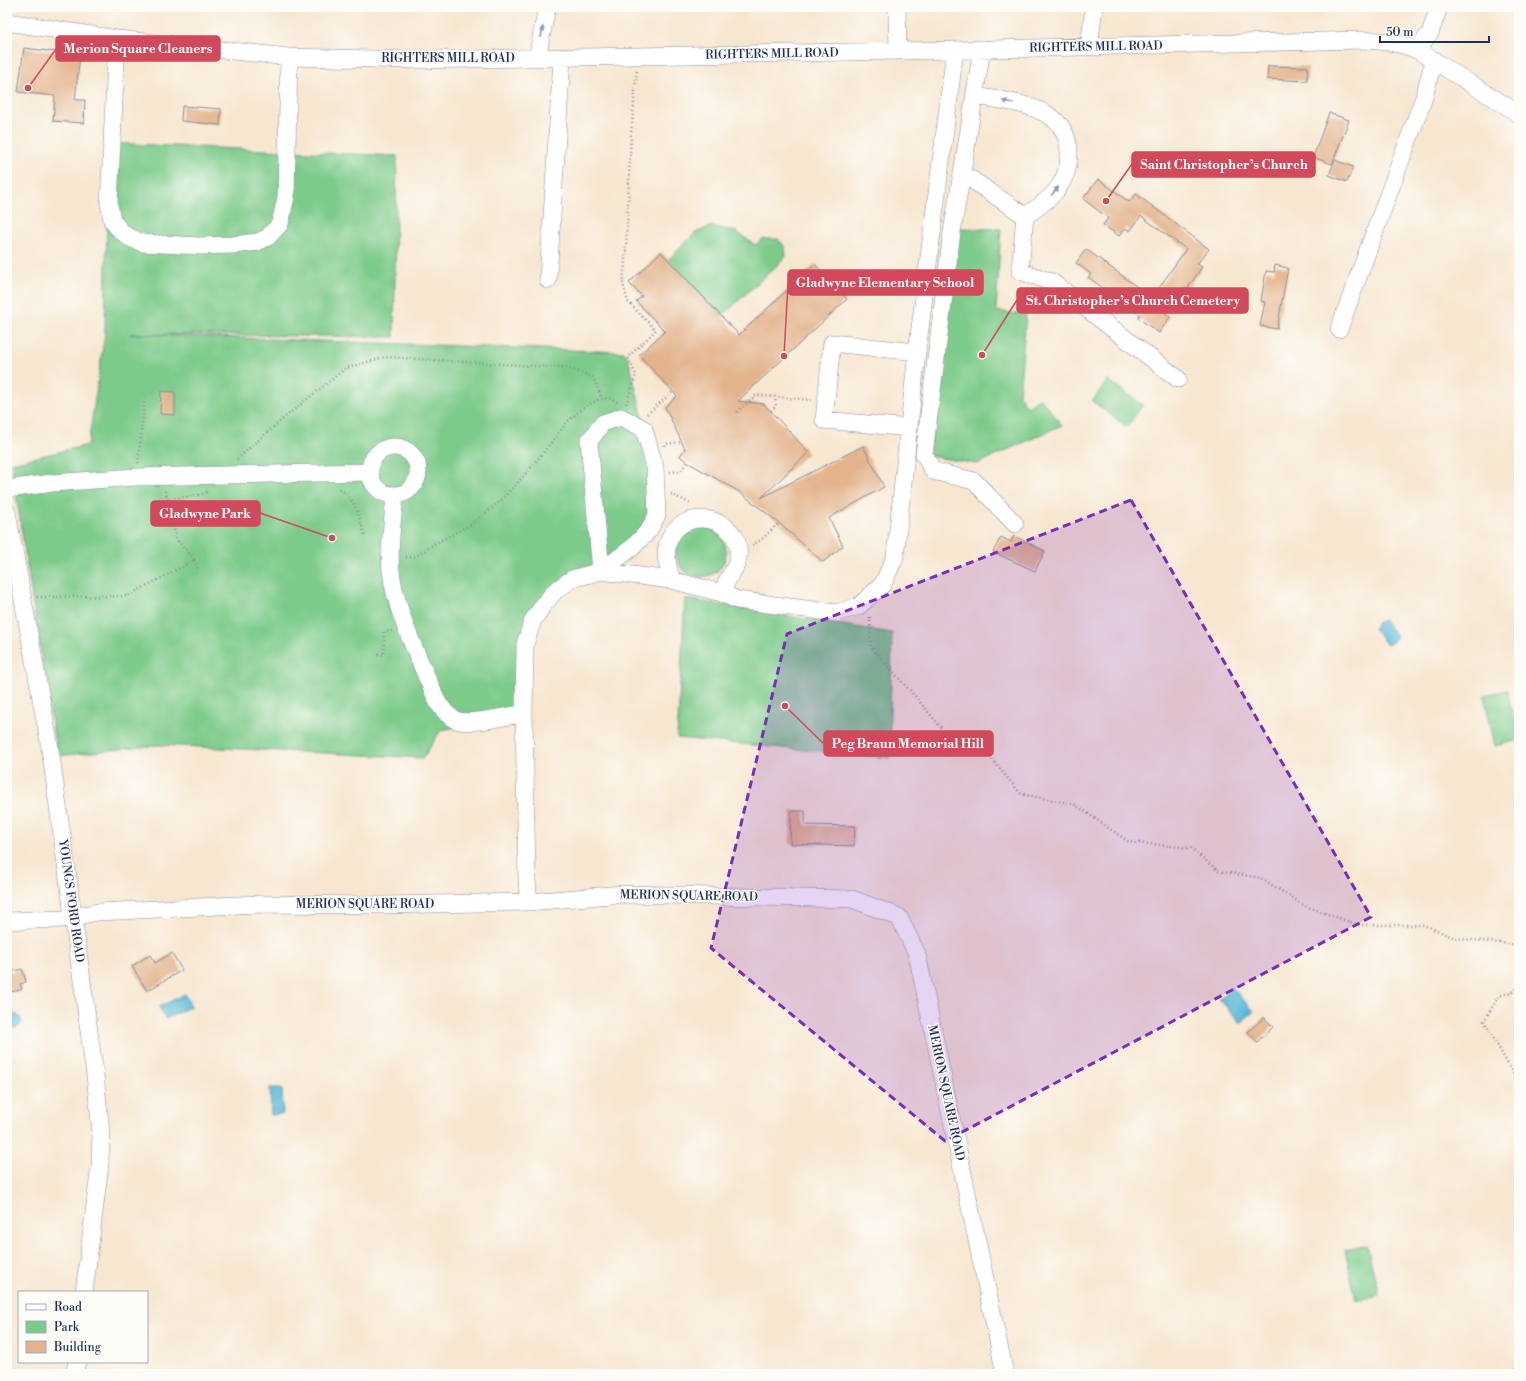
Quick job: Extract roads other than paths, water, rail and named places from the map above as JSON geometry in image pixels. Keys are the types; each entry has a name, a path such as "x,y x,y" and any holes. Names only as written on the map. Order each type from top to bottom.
{"street":[{"path":"537,58 547,7"},
{"path":"896,7 898,51"},
{"path":"1089,47 1094,7"},
{"path":"1417,50 1430,32 1439,7"},
{"name":"RIGHTERS MILL ROAD","path":"7,22 117,39 289,57 418,60 955,50 1362,40 1392,42 1417,50 1519,114"},
{"path":"117,39 109,204 112,220 119,229 128,237 143,243 200,246 233,245 258,242 268,237 280,224 286,197 289,57"},
{"path":"982,49 952,232 924,454 933,471 974,481 1015,524"},
{"path":"601,571 671,580 722,592 737,600 836,613 859,606 883,584 895,556 917,352 955,50"},
{"path":"548,280 562,58"},
{"path":"1339,329 1423,100 1434,60"},
{"path":"974,96 1031,107 1051,117 1064,132 1068,144 1069,156 1066,171 1060,185 1049,198 1025,216 1020,271 1052,282 1178,379"},
{"path":"962,173 1025,216"},
{"path":"909,428 824,420 832,343 917,352"},
{"path":"529,902 527,882 524,714 525,644 533,620 555,591 572,579 601,571 633,546 649,530 656,515 655,467 644,429 621,417 603,423 589,441 601,571"},
{"path":"388,447 401,448 412,456 418,468 416,481 407,491 395,496 380,492 374,486 369,472 372,459 376,454 388,447"},
{"path":"7,489 52,483 136,477 369,472"},
{"path":"395,496 390,554 392,578 399,609 438,703 446,713 455,720 466,723 524,714"},
{"name":"YOUNGS FORD ROAD","path":"7,512 11,552 23,598 50,748 95,1074 101,1132 100,1165 84,1291"},
{"path":"671,580 666,560 666,548 671,536 679,527 689,520 702,518 714,520 724,526 733,535 737,546 738,558 734,570 727,580 722,592"},
{"name":"MERION SQUARE ROAD","path":"7,921 63,919 98,912 258,904 385,905 529,902 623,894 852,899 899,917 917,954 1005,1374"},
{"path":"74,1374 77,1363"}],"water":[{"path":"1384,620 1397,636 1393,642 1387,645 1374,629 1376,623"},
{"path":"1232,987 1254,1011 1241,1023 1219,999"},
{"path":"185,994 191,1006 166,1019 159,1007"},
{"path":"17,1014 22,1023 20,1026 7,1030 7,1017"},
{"path":"270,1088 282,1088 283,1114 271,1115"}],"place":[{"name":"Merion Square Cleaners","path":"28,88"},
{"name":"Saint Christopher’s Church","path":"1106,201"},
{"name":"St. Christopher’s Church Cemetery","path":"982,355"},
{"name":"Gladwyne Elementary School","path":"784,356"},
{"name":"Gladwyne Park","path":"332,538"},
{"name":"Peg Braun Memorial Hill","path":"785,706"}]}
